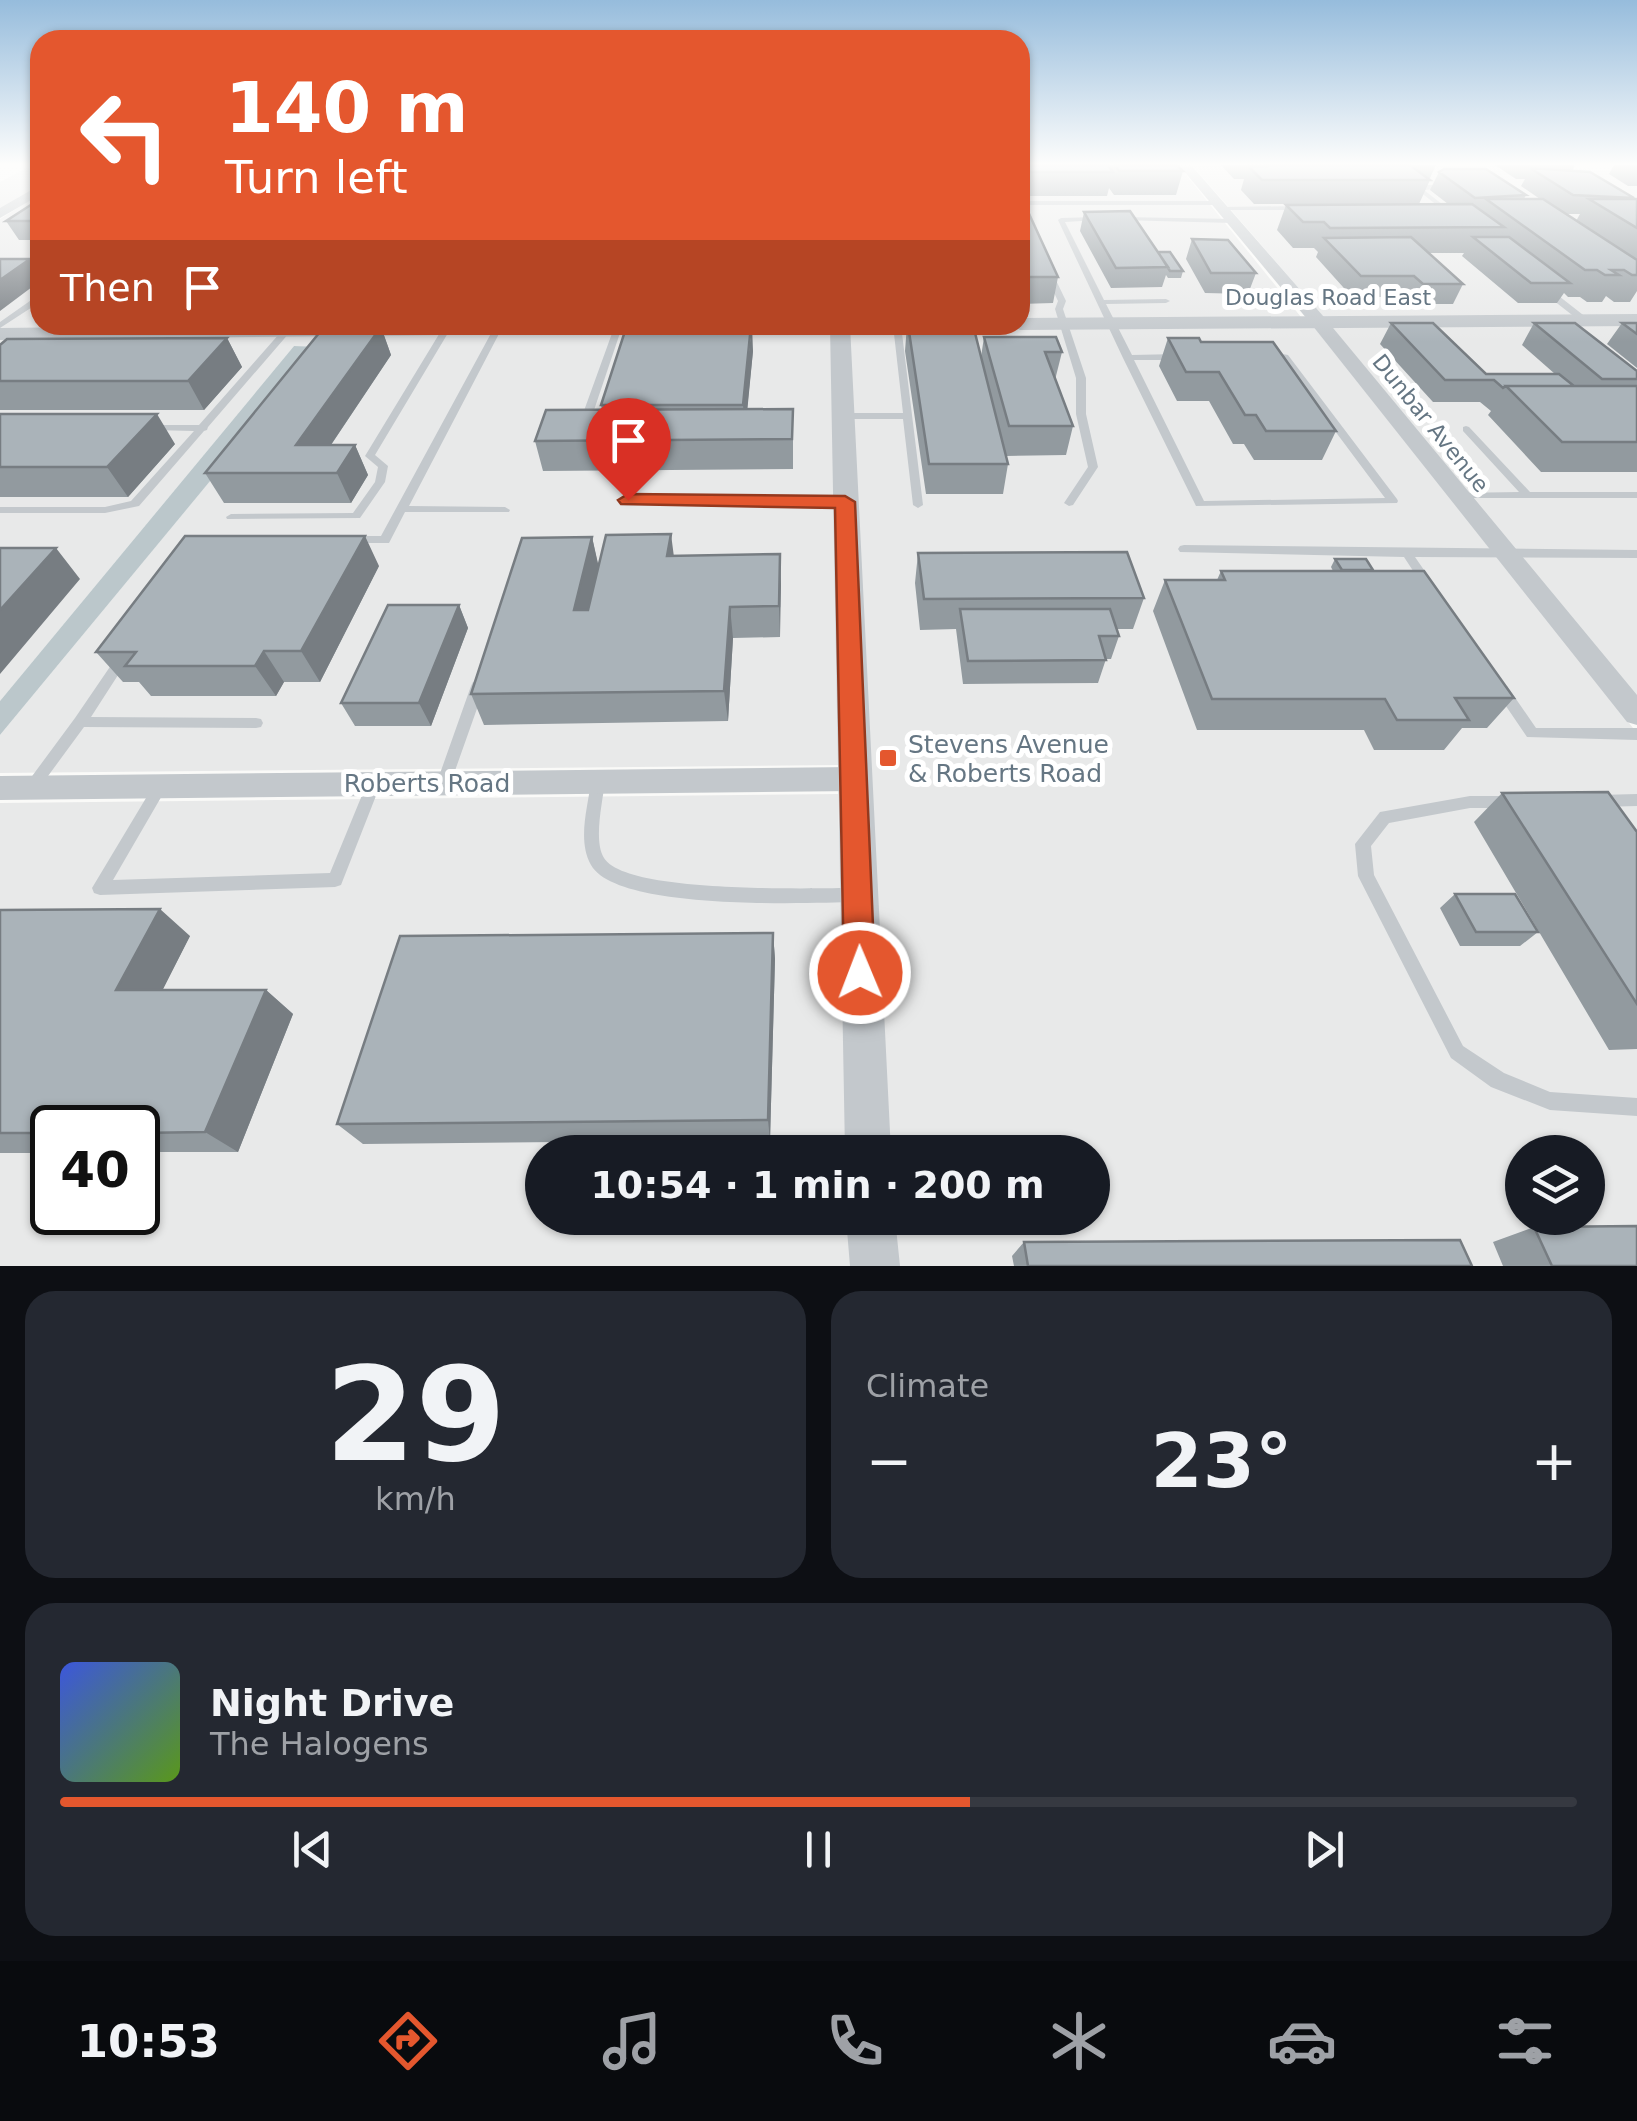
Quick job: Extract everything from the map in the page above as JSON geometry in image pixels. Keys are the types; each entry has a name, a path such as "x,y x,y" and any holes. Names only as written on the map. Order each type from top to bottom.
{"street":[{"name":"Dunbar Avenue","path":"1235,224 1637,714"},
{"name":"Douglas Road East","path":"1030,324 1318,321 1550,325 1584,320 1637,320"},
{"path":"840,335 867,1135"},
{"name":"Roberts Road","path":"0,788 854,779"},
{"path":"872,1235 875,1266"}],"lane":[{"path":"1064,224 1200,504 1392,500 1286,356 1246,357"},
{"path":"1046,267 1062,301 1058,309 1081,378 1081,414 1092,467 1069,503"},
{"path":"1538,284 1584,320"},
{"path":"1104,302 1166,300"},
{"path":"11,334 17,313 30,305"},
{"path":"17,313 30,312"},
{"path":"0,510 104,510 135,504 283,335"},
{"path":"231,517 356,516 380,482 383,466 370,456 443,335"},
{"path":"347,540 385,540 487,335"},
{"path":"586,419 615,335"},
{"path":"899,335 918,506"},
{"path":"1127,358 1186,357"},
{"path":"242,361 261,361"},
{"path":"841,416 906,416"},
{"path":"130,427 204,428"},
{"path":"1466,428 1527,495"},
{"path":"1457,496 1637,495"},
{"path":"628,500 845,502"},
{"path":"400,509 505,510"},
{"path":"1184,549 1637,554"},
{"path":"1407,554 1434,594"},
{"path":"32,787 128,650"},
{"path":"444,782 484,669"},
{"path":"1488,670 1532,733 1637,734"},
{"path":"80,722 256,723"},
{"path":"598,781 592,839 598,864 615,878 650,887 726,894 858,895"},
{"path":"160,786 100,888 335,880 374,783"},
{"path":"1613,800 1629,822"},
{"path":"1577,801 1637,800"},
{"path":"1524,802 1470,802 1385,817 1363,844 1366,876 1458,1052 1498,1080 1550,1101 1637,1106"}],"shaded area":[{"path":"0,224 30,224 30,329 0,329"},
{"path":"1030,224 1226,224 1301,317 1030,319"},
{"path":"1243,224 1637,224 1637,315 1323,316"},
{"path":"1637,325 1637,697 1331,326"},
{"path":"1313,326 1637,733 1637,1266 897,1266 895,1235 1110,1235 1110,1135 889,1135 849,335 1030,335 1030,328"},
{"path":"831,335 838,765 0,773 0,735 320,348 294,346 0,701 0,339"},
{"path":"294,346 321,347 0,735 0,701"},
{"path":"838,794 847,1135 525,1135 525,1235 850,1235 851,1266 0,1266 0,803"}],"building":[{"path":"1030,224 1034,224 1058,277 1030,277"},
{"path":"1091,224 1139,224 1168,267 1116,268"},
{"path":"1326,224 1504,227 1330,228"},
{"path":"1521,224 1582,224 1637,260 1637,275 1624,270 1611,270 1619,275 1605,275 1585,270"},
{"path":"1411,237 1463,284 1423,284 1414,276 1361,276 1324,238"},
{"path":"1473,237 1509,237 1570,283 1531,283"},
{"path":"1192,239 1228,240 1256,273 1211,273"},
{"path":"1158,252 1170,252 1183,271 1170,271"},
{"path":"0,259 30,259 0,280"},
{"path":"1391,323 1433,323 1486,374 1559,374 1574,386 1503,388 1494,380 1445,380"},
{"path":"1534,323 1575,323 1637,371 1637,379 1602,379"},
{"path":"1622,323 1637,323 1637,334"},
{"path":"317,335 375,335 296,445 355,445 337,473 205,473"},
{"path":"624,335 750,335 743,405 601,405"},
{"path":"910,335 976,335 1008,464 929,464"},
{"path":"984,337 1056,337 1062,352 1045,352 1073,426 1009,426"},
{"path":"227,338 188,381 0,381 0,345 7,339"},
{"path":"1168,338 1273,342 1336,431 1266,431 1256,415 1245,415 1219,372 1186,372"},
{"path":"1506,386 1637,386 1637,442 1562,442"},
{"path":"793,409 792,439 535,441 546,410"},
{"path":"0,414 157,414 107,467 0,467"},
{"path":"671,534 667,556 780,554 779,606 730,607 724,691 471,694 522,538 592,537 574,610 588,610 606,535"},
{"path":"185,536 365,536 301,651 264,651 255,666 125,666 136,652 96,652"},
{"path":"0,548 56,548 0,610"},
{"path":"1127,552 1144,598 924,599 918,553"},
{"path":"1335,559 1366,559 1373,570 1342,570"},
{"path":"1221,571 1424,571 1514,698 1455,698 1469,720 1397,720 1385,699 1212,699 1165,580 1225,580"},
{"path":"388,605 459,605 419,703 341,703"},
{"path":"960,609 1110,609 1119,636 1099,636 1106,660 968,661"},
{"path":"1608,792 1637,832 1637,1004 1502,793"},
{"path":"1455,894 1515,894 1538,932 1476,932"},
{"path":"160,909 116,990 266,990 205,1132 160,1133 160,1105 30,1105 30,1133 0,1133 0,910"},
{"path":"773,933 768,1120 337,1124 400,936"},
{"path":"1605,1226 1637,1226 1637,1266 1552,1266 1538,1235 1605,1235"},
{"path":"1460,1240 1472,1266 1028,1266 1024,1242"}],"place":[{"name":"Stevens Avenue & Roberts Road","path":"888,758"}],"route":[{"path":"628,500 845,502 860,973"}]}
